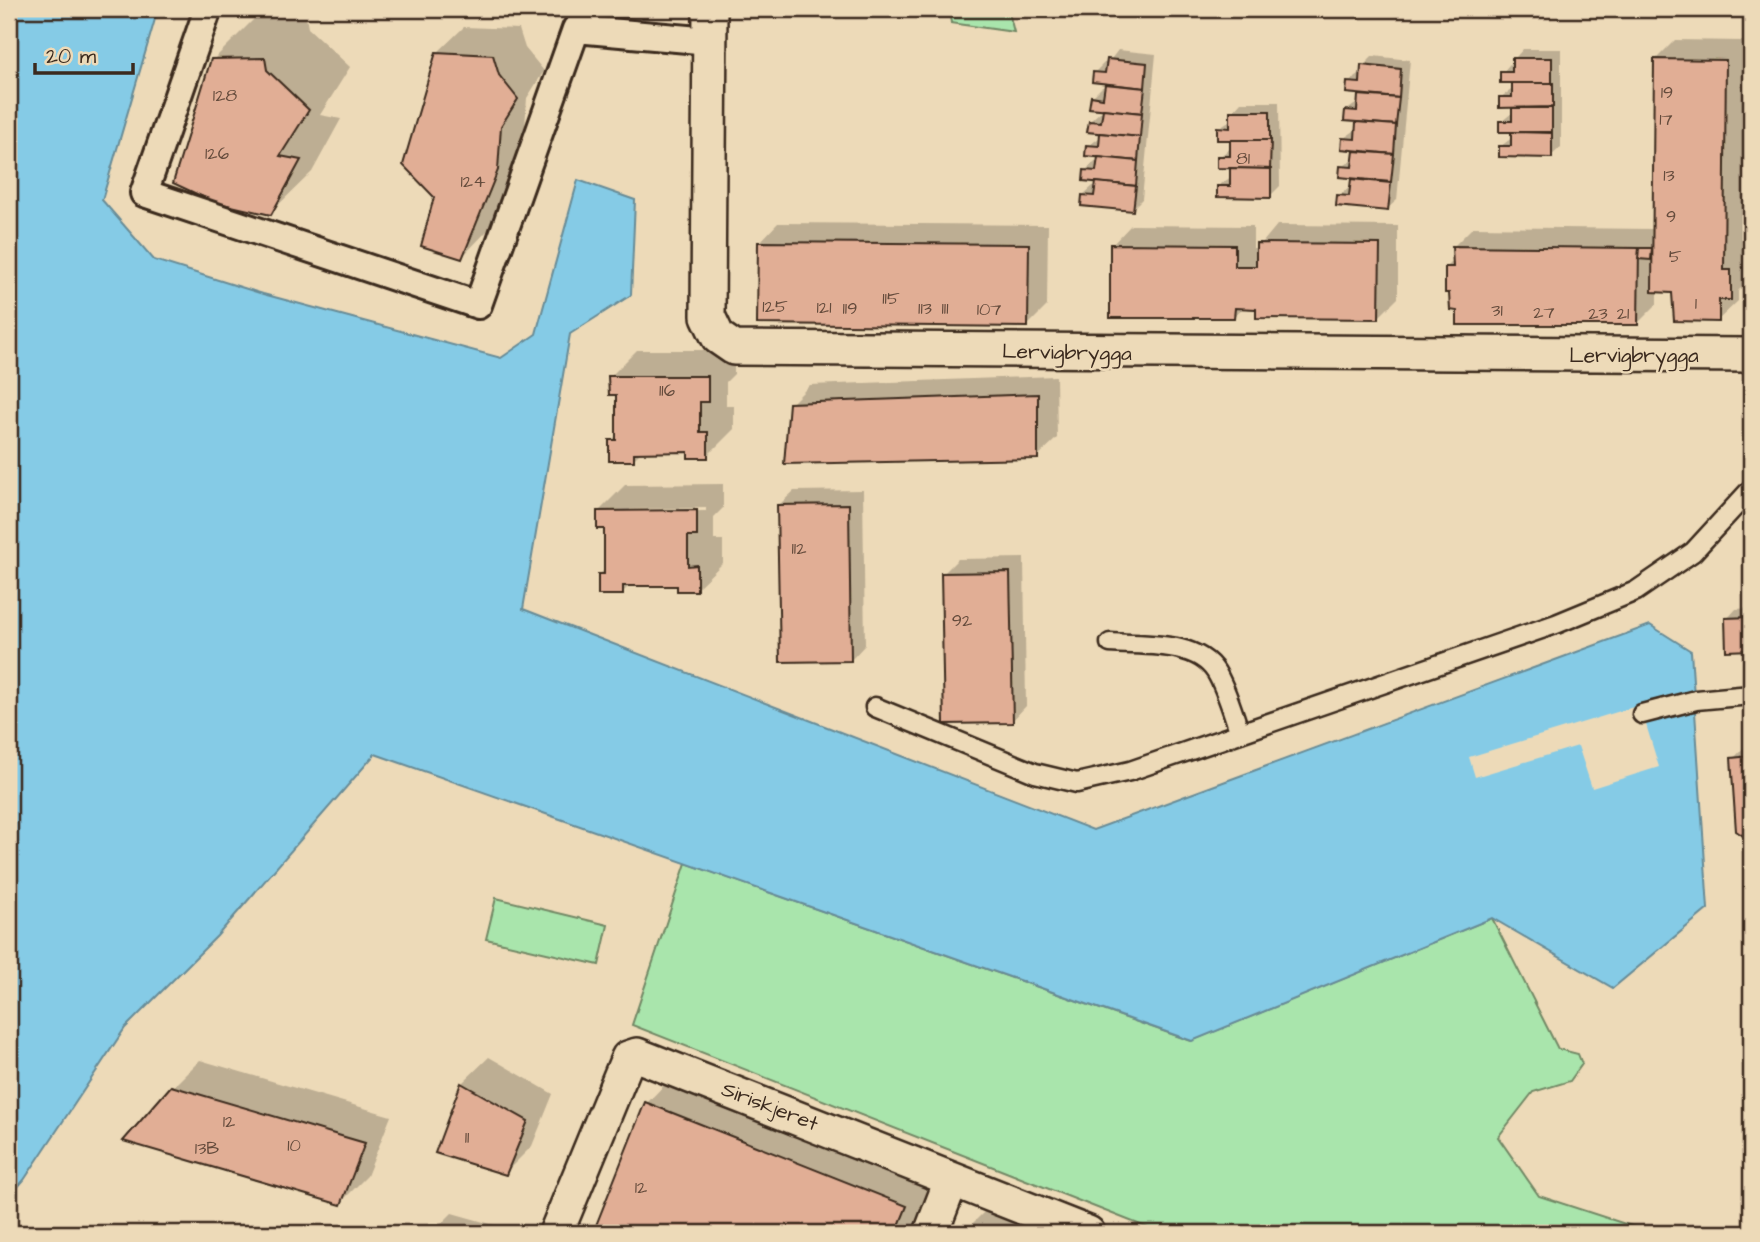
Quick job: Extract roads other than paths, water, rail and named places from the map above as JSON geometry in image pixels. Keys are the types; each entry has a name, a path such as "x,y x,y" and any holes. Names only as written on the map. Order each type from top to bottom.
{"street":[{"path":"208,9 144,193 478,305 576,29 710,25"},
{"name":"Lervigbrygga","path":"710,25 708,316 718,337 734,348 1751,355"},
{"name":"Siriskjeret","path":"556,1233 628,1058 632,1055 799,1117 951,1181 1088,1233"},
{"path":"930,1233 951,1181"}],"lane":[{"path":"875,707 1035,773 1077,783 1130,771 1556,624 1636,591 1693,552 1751,489"},
{"path":"1110,643 1173,648 1206,660 1217,673 1240,733"},
{"path":"1643,714 1696,700 1751,695"}],"water":[{"path":"9,9 158,9 102,200 154,260 263,294 501,358 536,334 578,180 635,200 631,295 570,334 523,609 1093,830 1650,625 1691,651 1708,909 1613,988 1492,918 1192,1041 375,754 217,936 125,1028 24,1180 9,1197"}]}
